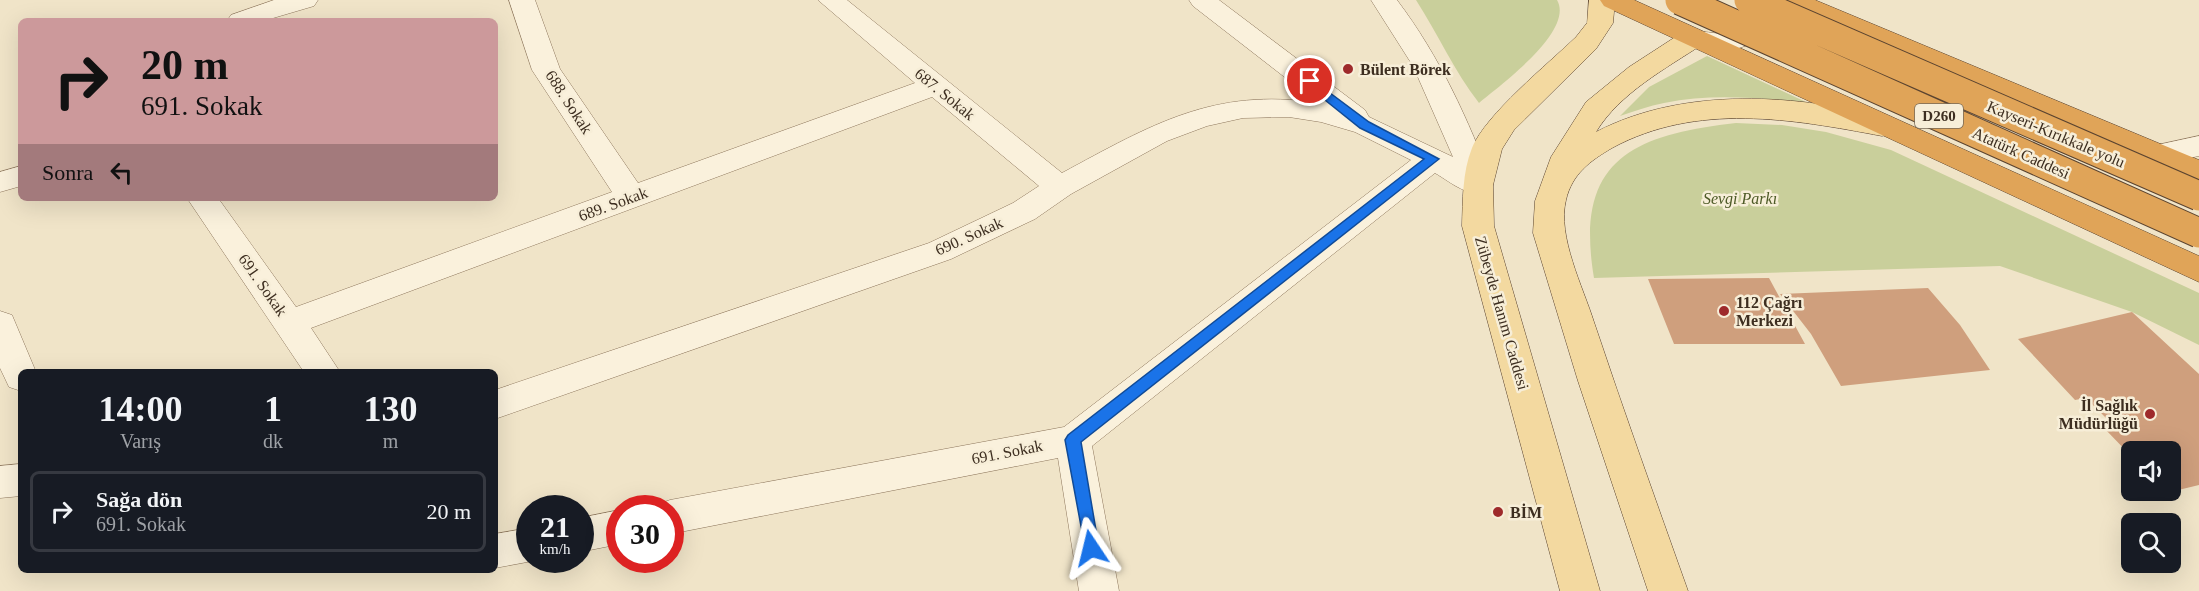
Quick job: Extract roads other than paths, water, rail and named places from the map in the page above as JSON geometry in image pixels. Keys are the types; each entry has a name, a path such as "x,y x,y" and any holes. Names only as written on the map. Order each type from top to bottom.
{"highway":[{"path":"1613,0 1882,126 2199,270"},
{"name":"Atatürk Caddesi","path":"1680,0 2199,233"},
{"name":"Kayseri-Kırıkkale yolu","path":"1749,0 2199,196"},
{"path":"1793,0 2199,172"}],"main road":[{"name":"Zübeyde Hanım Caddesi","path":"1580,591 1478,226 1478,185 1487,148 1504,123 1586,43 1600,23 1602,0"},
{"path":"1668,591 1596,381 1549,233 1550,201 1566,157 1596,109 1639,73 1693,38"},
{"path":"1559,176 1572,158 1629,129 1675,113 1753,107 1804,111 1882,126"}],"street":[{"path":"247,18 266,10 304,0"},
{"name":"688. Sokak","path":"522,0 546,70 631,197"},
{"name":"687. Sokak","path":"831,0 1060,187"},
{"path":"1202,0 1365,125"},
{"path":"1384,0 1427,64 1454,118 1478,185"},
{"path":"1693,38 1733,42 1759,26 1776,0"},
{"name":"689. Sokak","path":"290,322 935,86"},
{"name":"690. Sokak","path":"498,404 940,250 1024,211 1060,187 1157,134 1201,118 1243,108 1289,108 1322,113 1365,125 1433,159 1478,185"},
{"path":"2158,154 2199,146"},
{"name":"691. Sokak","path":"684,514 1073,440 1433,159"},
{"path":"0,182 18,177"},
{"name":"691. Sokak","path":"204,201 321,369"},
{"path":"0,324 18,369"},
{"path":"1073,440 1099,591"},
{"path":"0,482 18,480"},
{"path":"498,550 516,547"}],"place":[{"name":"Bülent Börek","path":"1348,69"},
{"name":"112 Çağrı Merkezi","path":"1724,311"},
{"name":"İl Sağlık Müdürlüğü","path":"2150,414"},
{"name":"BİM","path":"1498,512"}],"park label":[{"name":"Sevgi Parkı","path":"1740,198"}]}
